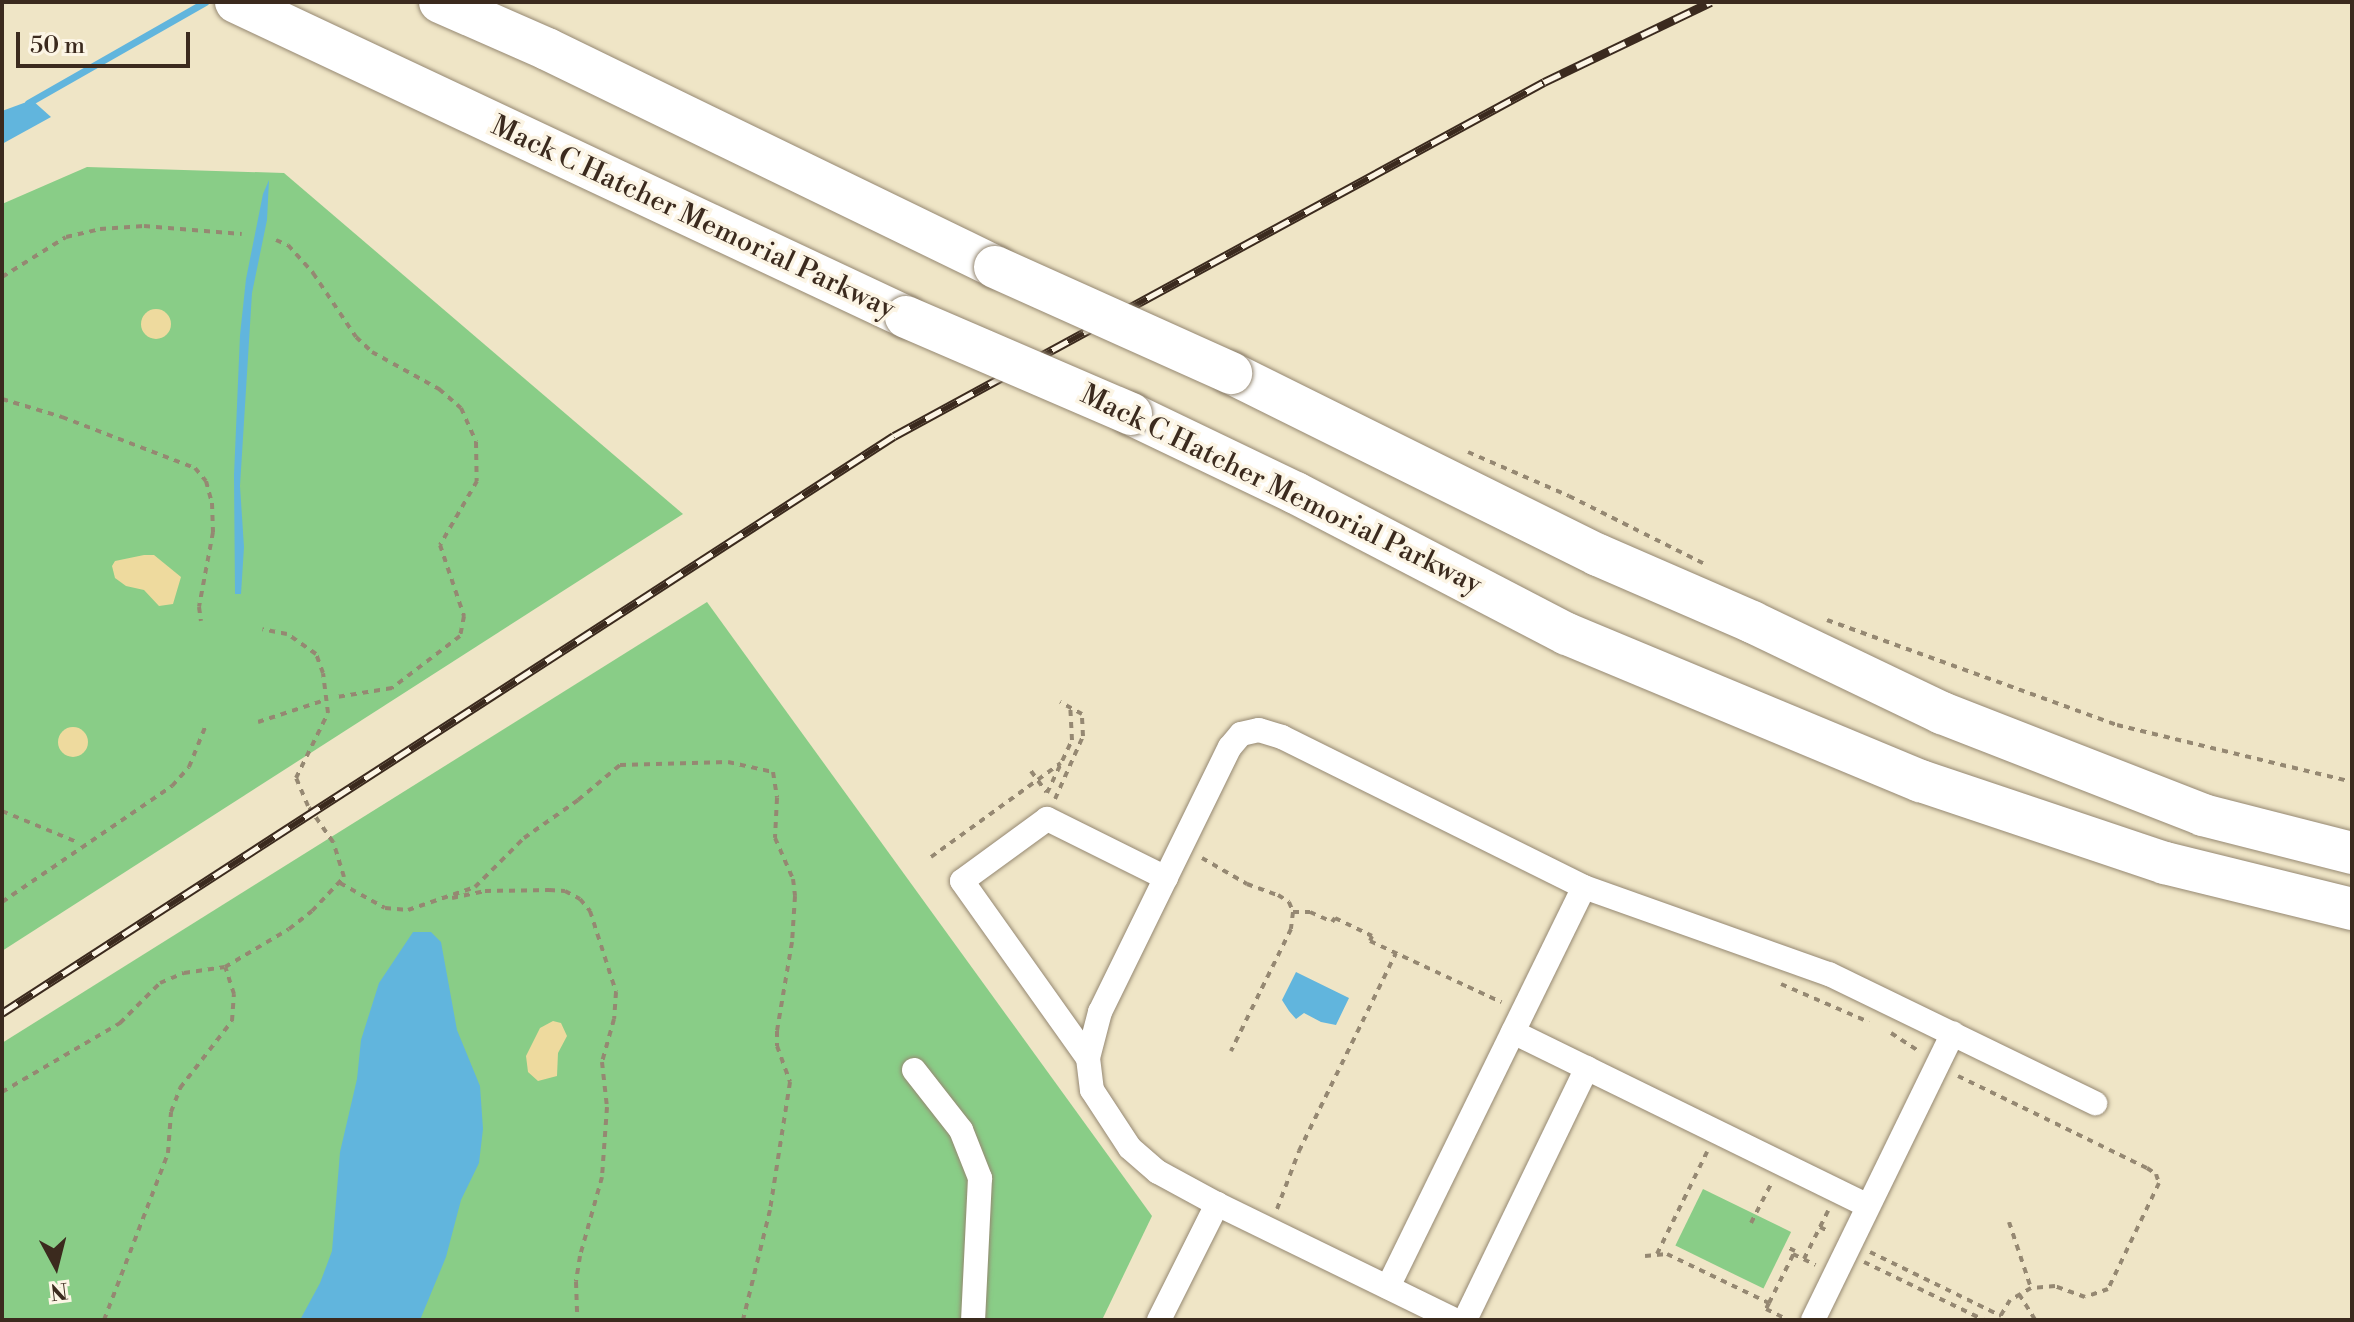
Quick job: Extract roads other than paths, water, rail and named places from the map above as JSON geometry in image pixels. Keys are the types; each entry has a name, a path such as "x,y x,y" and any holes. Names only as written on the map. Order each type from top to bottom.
{"highway":[{"name":"Mack C Hatcher Memorial Parkway","path":"236,2 906,317 1131,414 1310,499 1567,634 1921,781 2165,863 2340,910"},
{"path":"440,2 547,49 995,267 1231,373 1598,555 1752,622 1942,713 2203,815 2352,853"}],"street":[{"path":"1455,1320 1158,1172 1130,1148 1092,1090 1088,1058 1100,1012 1230,747 1241,734 1259,730 1282,737 1584,887 1802,963 2095,1103"},
{"path":"1088,1058 962,881 1047,819 1166,878"},
{"path":"1388,1287 1584,887"},
{"path":"1518,1022 1587,1068 1868,1206"},
{"path":"1813,1320 1953,1033"},
{"path":"1465,1320 1587,1068"},
{"path":"914,1070 961,1130 980,1178 973,1320"},
{"path":"1159,1320 1217,1204"}],"water":[{"path":"32,100 51,117 2,144 2,111"},
{"path":"269,180 267,220 252,293 240,486 244,547 241,594 235,594 234,475 240,335 246,279 263,194"},
{"path":"413,932 431,932 441,942 457,1030 480,1086 483,1129 479,1163 461,1200 446,1257 420,1320 300,1320 320,1283 332,1251 340,1152 357,1079 361,1040 379,983"},
{"path":"1296,972 1349,998 1336,1025 1321,1022 1304,1013 1296,1019 1289,1011 1282,1000"}],"waterway":[{"path":"28,103 205,2"}],"railway":[{"path":"2,1013 894,436 1544,82 1711,2"}]}
